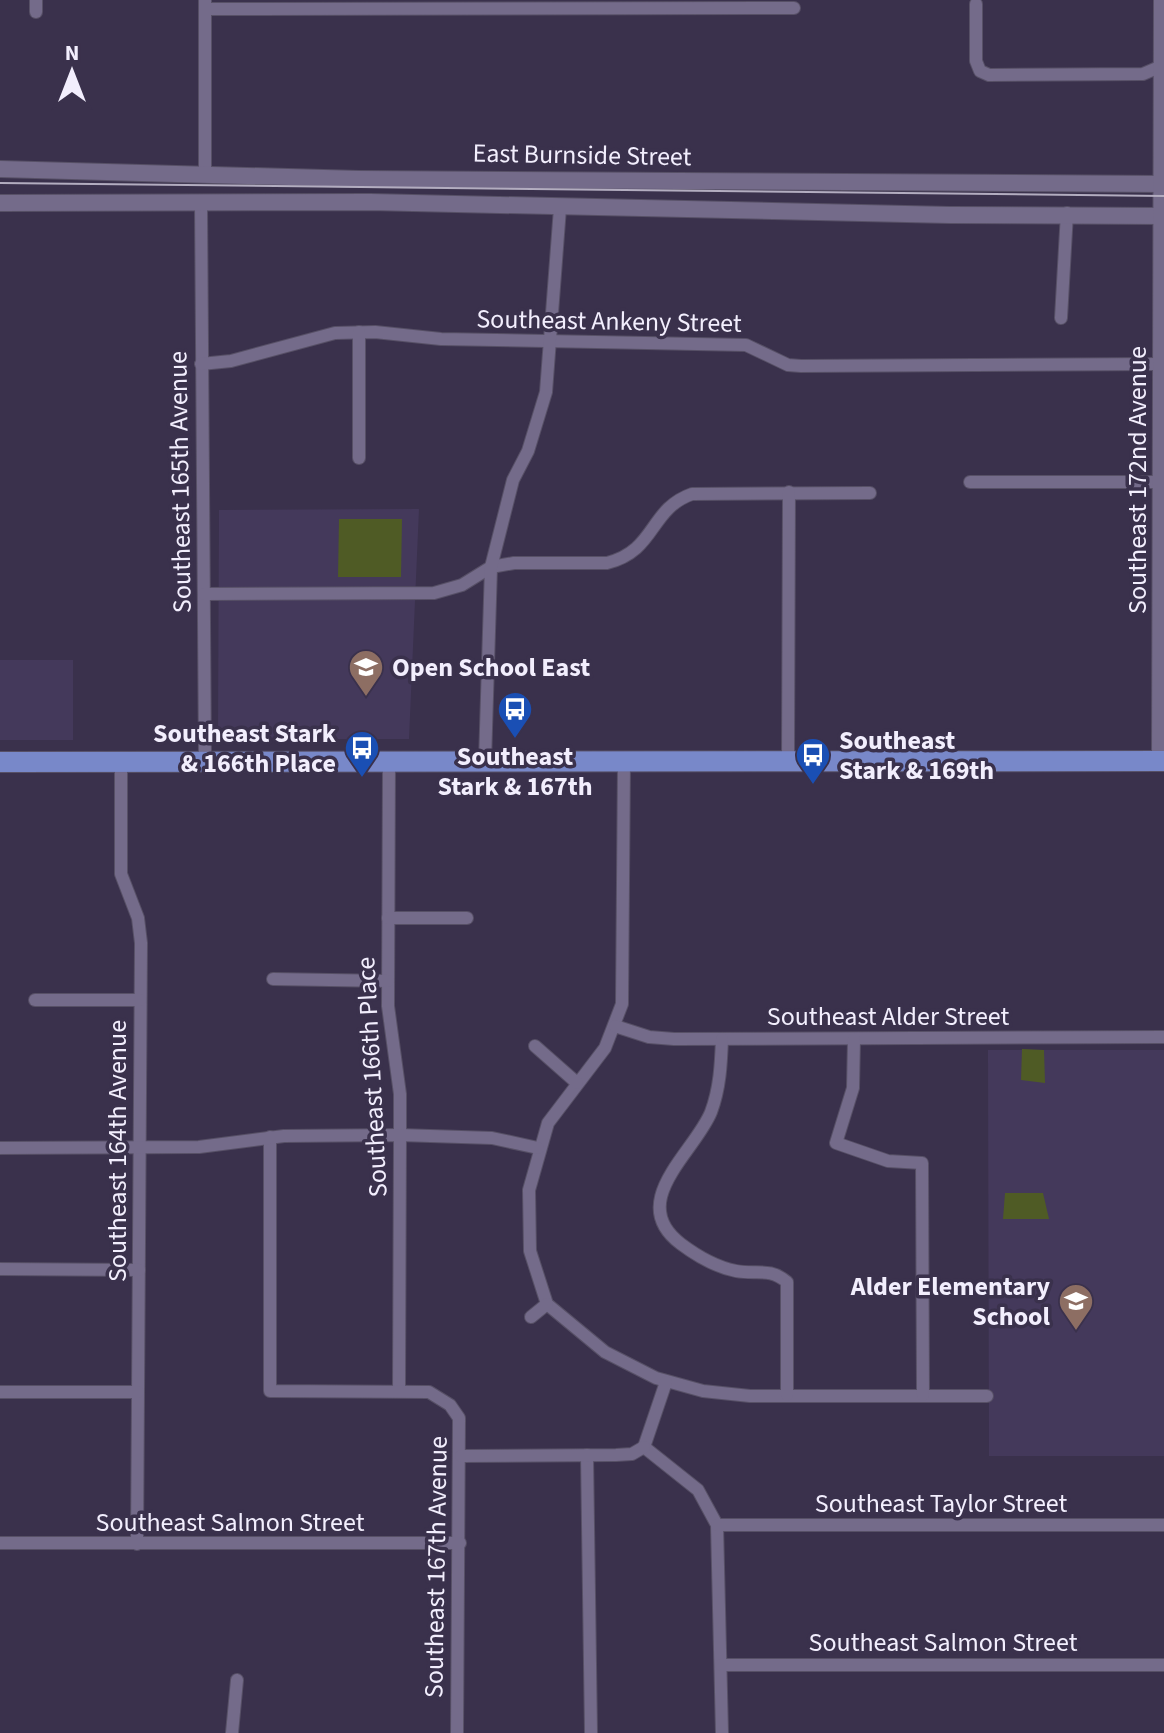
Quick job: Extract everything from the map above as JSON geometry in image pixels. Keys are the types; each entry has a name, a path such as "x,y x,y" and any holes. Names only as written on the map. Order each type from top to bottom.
{"main road":[{"path":"0,762 1162,761"}],"street":[{"name":"Southeast 172nd Avenue","path":"1162,0 1162,761"},
{"path":"205,174 205,4 667,4 794,8"},
{"path":"976,4 976,61 980,71 989,75 1143,74 1163,66"},
{"name":"East Burnside Street","path":"0,169 1162,200"},
{"name":"East Burnside Street","path":"0,203 370,202 950,215 1067,213 1162,200"},
{"name":"Southeast 165th Avenue","path":"201,204 205,760"},
{"path":"485,761 491,567 513,480 537,427 552,341 560,208"},
{"path":"1061,318 1067,213"},
{"path":"359,332 359,458"},
{"name":"Southeast Ankeny Street","path":"201,364 246,357 314,336 359,332 441,339 746,345 788,365 801,366 1161,364"},
{"path":"500,474 513,480"},
{"path":"970,482 1162,482"},
{"path":"788,761 789,492"},
{"path":"204,594 434,593 462,585 491,567 621,560 639,550 665,511 692,494 870,493"},
{"name":"Southeast 166th Place","path":"389,761 388,981 400,1135 399,1391"},
{"path":"624,761 624,992 615,1026 605,1048 548,1123 538,1148 529,1190 530,1251 547,1304 605,1352 666,1382 728,1395 987,1396"},
{"name":"Southeast 164th Avenue","path":"121,762 121,874 140,929 137,1544"},
{"path":"388,918 467,918"},
{"path":"273,979 388,981"},
{"path":"35,1000 140,1000"},
{"name":"Southeast Alder Street","path":"615,1026 649,1037 722,1039 1164,1037"},
{"path":"722,1039 718,1092 711,1112 691,1147 672,1167 663,1184 661,1211 668,1231 678,1243 704,1259 734,1271 775,1272 787,1282 787,1395"},
{"path":"854,1039 853,1088 836,1143 888,1161 922,1163 923,1395"},
{"path":"535,1046 577,1083"},
{"path":"0,1148 216,1146 270,1137 400,1135 492,1138 538,1148"},
{"path":"270,1137 270,1391 399,1391"},
{"path":"0,1269 139,1270"},
{"path":"531,1317 547,1304"},
{"path":"461,1456 632,1454 644,1447 666,1382"},
{"name":"Southeast 167th Avenue","path":"399,1391 429,1392 450,1405 459,1418 457,1733"},
{"path":"0,1392 138,1392"},
{"path":"644,1447 698,1490 717,1525 722,1733"},
{"path":"587,1455 591,1733"},
{"name":"Southeast Taylor Street","path":"717,1525 1164,1525"},
{"name":"Southeast Salmon Street","path":"0,1543 460,1543"},
{"name":"Southeast Salmon Street","path":"721,1665 1164,1665"},
{"path":"232,1733 237,1680"}],"shaded area":[{"path":"419,509 409,739 224,739 218,734 219,510"},
{"path":"0,660 73,660 73,740 0,740"},
{"name":"Alder Elementary School","path":"988,1050 1164,1050 1164,1456 989,1456"}],"green space":[{"path":"339,519 402,519 401,577 338,577"},
{"path":"1022,1049 1044,1050 1045,1083 1021,1080"},
{"path":"1005,1193 1043,1193 1049,1219 1003,1219"}],"tram line":[{"path":"0,183 1164,196"}],"place":[{"name":"Open School East","path":"366,698"},
{"name":"Southeast Stark & 167th","path":"515,740"},
{"name":"Southeast Stark & 166th Place","path":"362,779"},
{"name":"Southeast Stark & 169th","path":"813,786"},
{"name":"Alder Elementary School","path":"1076,1332"}]}
